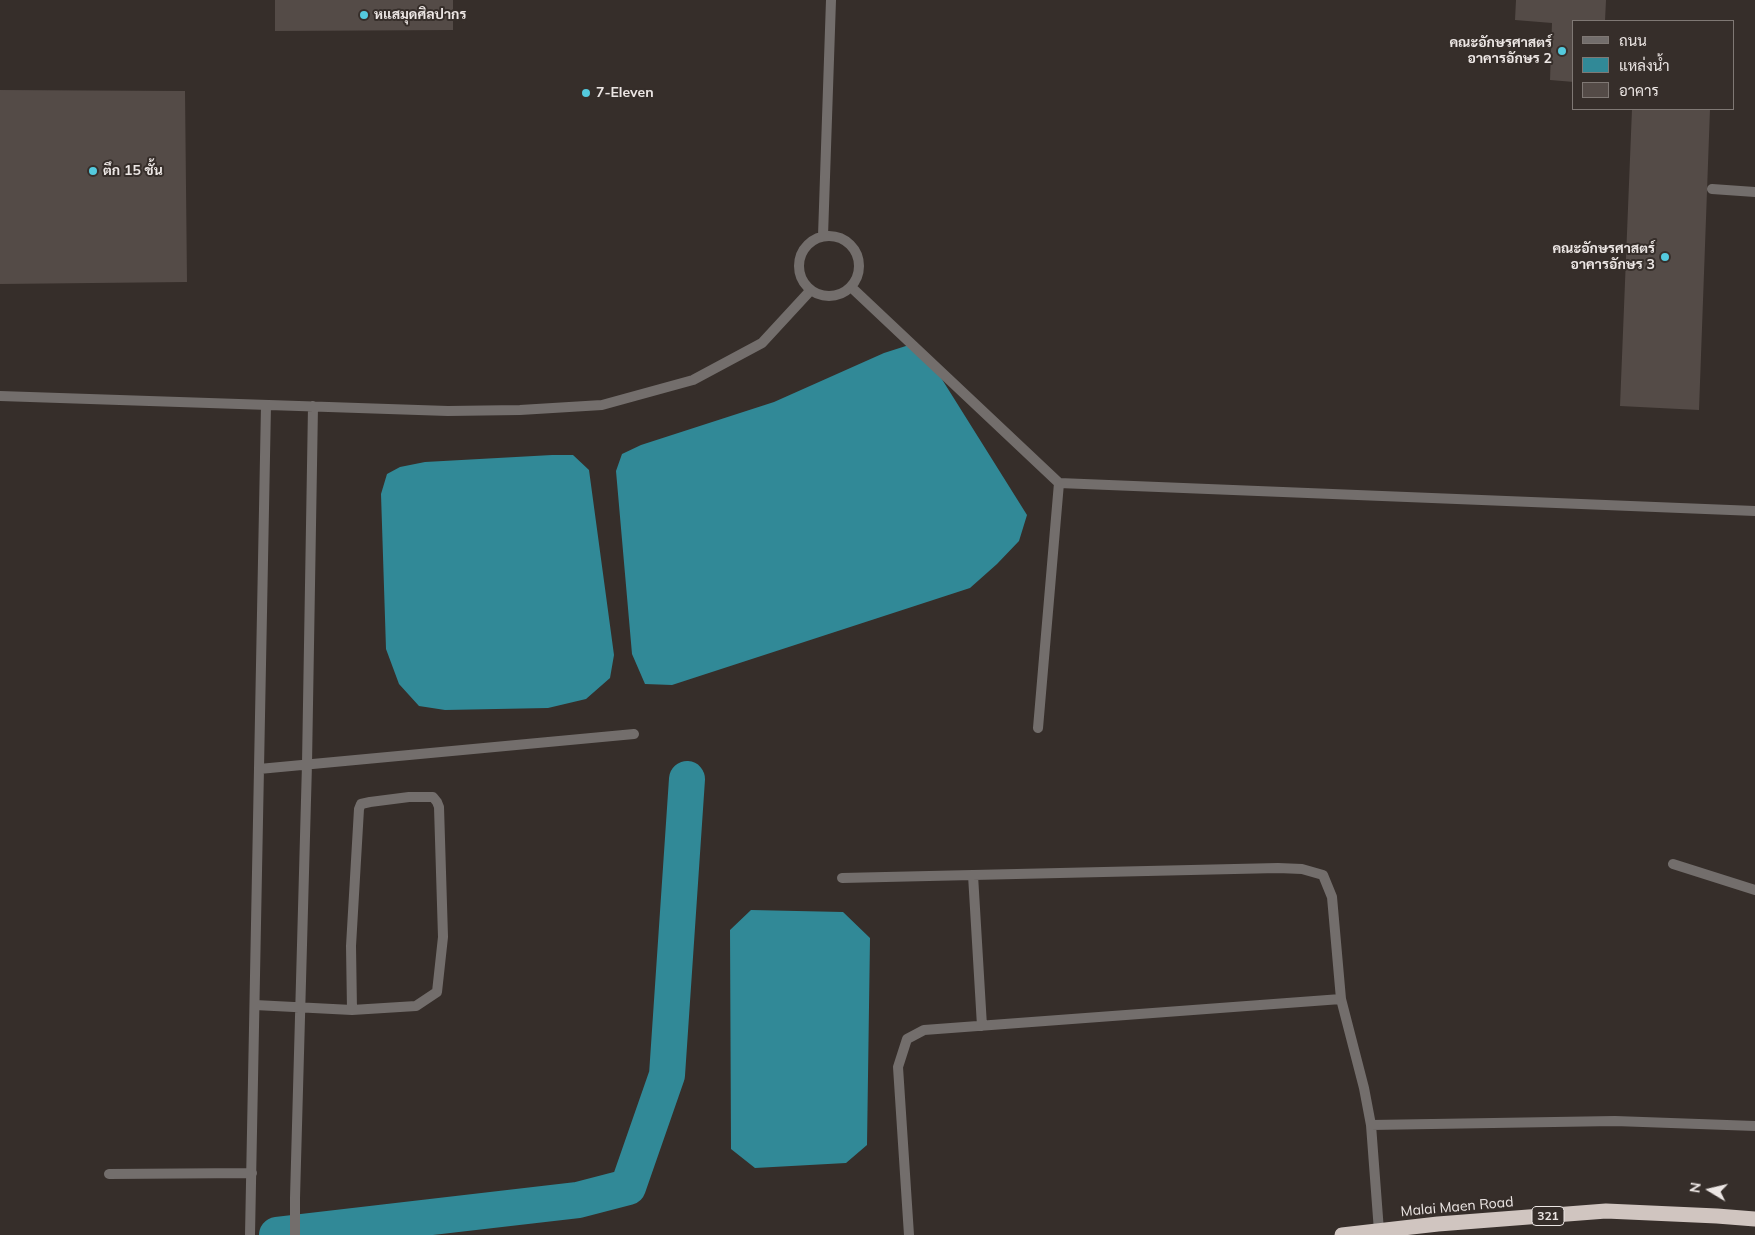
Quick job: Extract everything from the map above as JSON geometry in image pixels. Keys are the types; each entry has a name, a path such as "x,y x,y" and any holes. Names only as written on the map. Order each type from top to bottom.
{"highway":[{"name":"Malai Maen Road","path":"1342,1235 1606,1211 1755,1219"}],"street":[{"path":"823,236 831,0"},
{"path":"1712,189 1755,192"},
{"path":"823,236 833,236 849,243 856,252 859,267 851,287 842,294 830,297 820,296 810,291 803,283 799,268 804,248 813,240 823,236"},
{"path":"851,287 1059,483 1755,511"},
{"path":"0,396 448,411 520,410 602,405 693,380 762,343 810,291"},
{"path":"250,1235 266,405"},
{"path":"295,1235 307,764 313,406"},
{"path":"1038,728 1059,483"},
{"path":"259,769 634,734"},
{"path":"255,1005 352,1010 416,1006 437,992 443,937 439,807 433,798 409,797 370,802 361,804 359,809 351,946 352,1010"},
{"path":"1673,864 1755,890"},
{"path":"842,878 1278,868 1302,869 1323,875 1332,896 1341,999 1364,1088 1371,1125 1379,1231"},
{"path":"973,875 982,1026"},
{"path":"910,1235 898,1067 907,1039 924,1030 1341,999"},
{"path":"1371,1125 1615,1121 1755,1126"},
{"path":"109,1174 252,1173"}],"water":[{"path":"909,345 928,357 1027,515 1019,541 970,588 672,685 645,684 632,654 616,471 622,454 641,445 774,402 884,353"},
{"path":"573,455 589,470 614,655 610,678 586,699 548,708 445,710 419,706 399,684 386,649 381,494 387,474 400,467 425,462"},
{"path":"751,910 843,912 870,938 867,1145 846,1163 755,1168 731,1149 730,930"}],"building":[{"name":"หแสมุดศิลปากร","path":"275,0 453,0 453,30 275,31"},
{"name":"คณะอักษรศาสตร์ อาคารอักษร 2","path":"1516,0 1606,0 1605,20 1572,20 1572,82 1550,80 1552,23 1515,20"},
{"name":"ตึก 15 ชั้น","path":"0,90 185,91 187,282 0,284"},
{"name":"คณะอักษรศาสตร์ อาคารอักษร 3","path":"1632,110 1710,110 1699,410 1620,406"}],"waterway":[{"path":"277,1235 578,1200 628,1187 667,1075 687,779"}],"place":[{"name":"หแสมุดศิลปากร","path":"364,15"},
{"name":"คณะอักษรศาสตร์ อาคารอักษร 2","path":"1562,51"},
{"name":"7-Eleven","path":"586,93"},
{"name":"ตึก 15 ชั้น","path":"93,171"},
{"name":"คณะอักษรศาสตร์ อาคารอักษร 3","path":"1665,257"}]}
